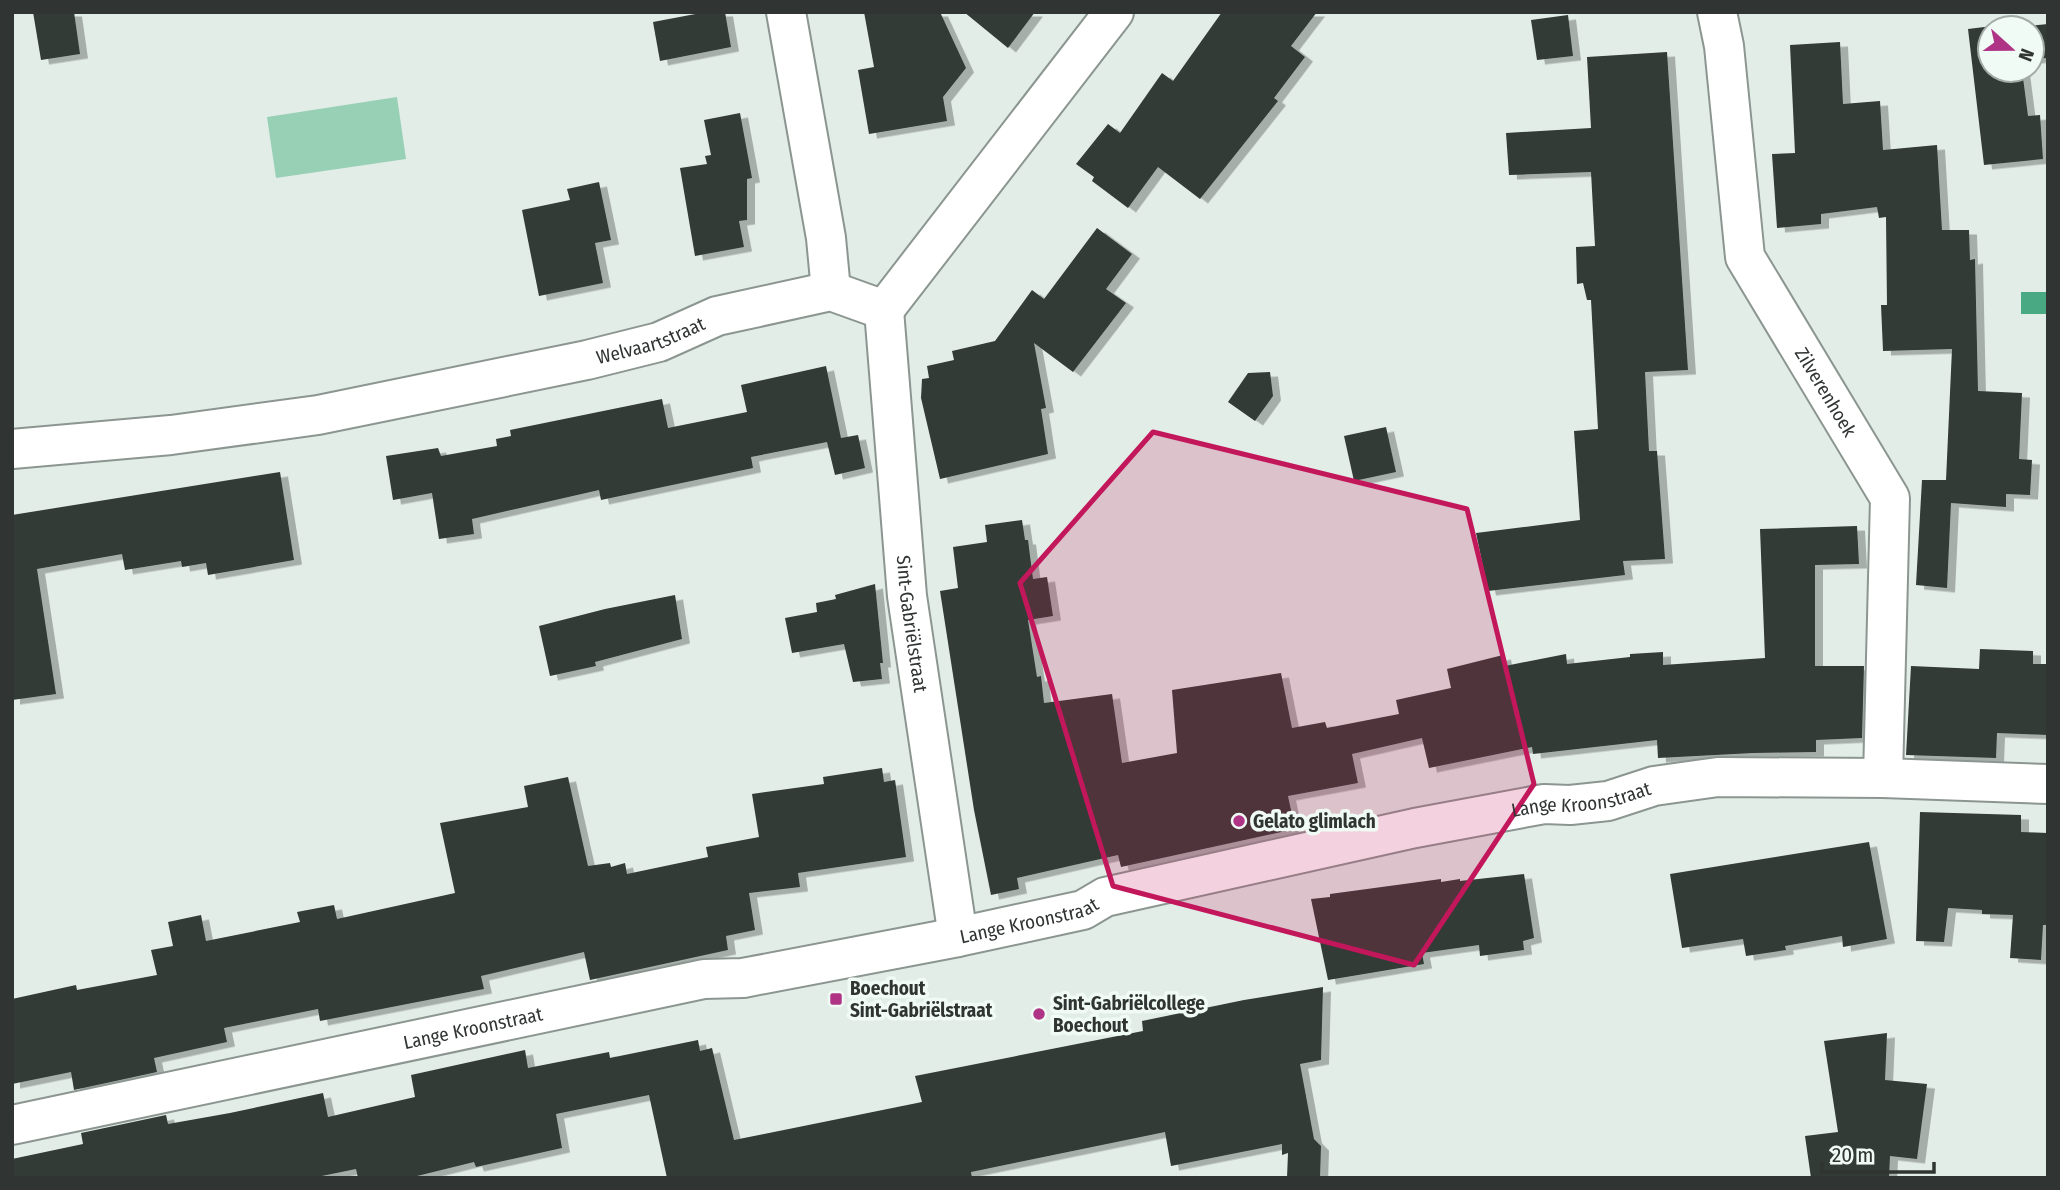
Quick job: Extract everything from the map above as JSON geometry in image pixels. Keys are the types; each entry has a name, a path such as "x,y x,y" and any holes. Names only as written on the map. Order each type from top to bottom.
{"street":[{"path":"786,12 826,238 831,291 884,310 1114,12"},
{"name":"Zilverenhoek","path":"1717,12 1724,46 1745,257 1891,498 1883,778"},
{"name":"Welvaartstraat","path":"27,448 171,435 318,415 587,360 659,342 717,316 831,291"},
{"name":"Sint-Gabriëlstraat","path":"884,310 907,596 958,937"},
{"name":"Lange Kroonstraat","path":"12,1125 704,979 743,978 958,937 1083,910 1105,897 1130,891 1415,828 1544,804 1570,805 1608,801 1654,786 1718,776 2048,784"}],"highlighted area":[{"path":"1153,432 1467,509 1534,784 1414,965 1113,886 1020,583"}],"shaded area":[{"path":"397,97 406,159 276,178 267,117"},
{"path":"2021,292 2048,292 2048,314 2021,314"}],"building":[{"path":"33,12 74,12 80,54 41,60"},
{"path":"706,12 725,12 731,47 660,61 653,22"},
{"path":"864,12 940,12 966,68 943,97 947,121 869,134 858,70 874,67"},
{"path":"964,12 1035,12 1008,48"},
{"path":"1222,12 1317,12 1291,46 1305,57 1274,98 1278,101 1200,199 1158,167 1128,208 1092,181 1094,177 1076,164 1108,124 1120,133 1162,73 1173,81"},
{"path":"1568,15 1573,56 1537,60 1531,20"},
{"path":"2048,24 2048,58 2046,58"},
{"path":"1976,28 1976,84 2024,84 2028,116 2040,115 2043,159 1984,165 1968,29"},
{"path":"1840,42 1843,104 1880,101 1883,150 1937,145 1942,230 1969,230 1970,260 1975,259 1978,391 2022,393 2019,459 2032,460 2030,495 2006,494 2006,507 1951,503 1947,588 1916,585 1922,480 1946,480 1952,349 1883,351 1881,305 1887,305 1886,217 1879,218 1877,207 1821,214 1821,224 1777,228 1772,154 1795,153 1790,45"},
{"path":"1667,52 1688,370 1645,372 1649,451 1657,451 1665,559 1623,561 1625,575 1488,591 1476,533 1580,520 1574,431 1598,429 1591,300 1587,300 1583,283 1577,284 1576,247 1595,246 1591,172 1509,175 1506,133 1591,128 1587,57"},
{"path":"740,113 752,178 747,179 747,220 739,221 744,247 695,256 680,168 707,164 705,156 711,155 704,120"},
{"path":"599,182 611,240 595,243 603,283 539,296 522,210 570,200 567,189"},
{"path":"1097,228 1132,254 1106,289 1126,303 1073,372 1034,343 1046,408 1041,409 1048,454 940,479 921,398 922,379 929,378 927,366 954,360 952,351 995,341 1032,290 1044,299"},
{"path":"826,366 841,438 858,435 865,468 835,475 827,442 751,457 753,468 601,500 599,490 472,519 474,534 439,539 432,493 393,500 386,456 438,448 441,456 497,446 496,439 511,436 510,430 662,399 668,428 747,412 741,385"},
{"path":"1270,372 1273,396 1255,421 1228,402 1248,373"},
{"path":"1386,427 1396,472 1354,481 1344,436"},
{"path":"280,472 294,560 208,575 206,563 182,567 181,561 125,570 122,554 37,569 56,694 12,700 12,515"},
{"path":"1022,520 1025,540 1028,540 1033,579 1047,577 1053,616 1028,620 1037,677 1041,676 1044,703 1112,694 1122,763 1177,753 1172,690 1281,673 1292,728 1325,722 1327,728 1399,714 1396,700 1451,688 1447,669 1503,655 1505,666 1566,654 1567,664 1630,657 1630,654 1663,652 1663,665 1765,658 1760,529 1857,526 1859,564 1815,565 1815,666 1864,666 1862,738 1816,740 1816,752 1658,758 1657,740 1533,754 1532,747 1429,768 1422,738 1352,754 1358,783 1288,796 1295,829 1121,867 1118,855 1017,878 1019,889 991,895 974,810 940,591 958,588 953,547 987,542 985,525"},
{"path":"875,584 883,663 880,663 882,679 853,682 844,644 792,653 785,618 817,612 816,603 836,599 835,595"},
{"path":"675,595 682,639 595,662 596,666 550,676 539,626"},
{"path":"1980,649 2033,651 2033,664 2048,664 2048,735 1997,733 1996,758 1906,755 1911,666 1979,669"},
{"path":"882,768 884,782 895,780 906,857 798,873 800,887 749,893 755,930 726,936 728,950 590,980 584,952 481,976 484,989 320,1021 318,1009 224,1028 227,1042 154,1058 157,1072 74,1090 71,1072 12,1084 12,999 76,985 77,990 157,975 151,950 173,946 168,922 201,915 206,941 300,922 297,912 334,905 337,919 455,893 440,823 528,807 524,786 568,777 588,866 610,863 611,867 625,863 627,874 708,857 706,847 759,837 752,794 824,784 823,777"},
{"path":"1920,812 2021,815 2021,832 2048,833 2048,925 2043,925 2041,960 2010,958 2013,915 1982,914 1982,910 1948,908 1944,942 1916,941"},
{"path":"1869,842 1887,939 1843,947 1842,936 1785,946 1786,950 1746,956 1743,939 1682,948 1670,874"},
{"path":"1524,874 1534,938 1523,941 1524,950 1480,956 1479,945 1422,953 1424,964 1328,980 1311,899 1441,879 1441,882 1460,881"},
{"path":"1323,987 1321,1060 1300,1064 1314,1139 1321,1146 1320,1178 1287,1178 1288,1153 1282,1155 1282,1144 1171,1166 1165,1132 971,1172 972,1178 667,1178 649,1095 556,1114 562,1148 476,1167 474,1162 409,1178 358,1178 356,1169 312,1178 12,1178 12,1159 83,1144 81,1133 166,1115 168,1124 323,1093 328,1117 415,1097 411,1075 525,1050 528,1068 609,1052 610,1058 698,1040 700,1051 712,1048 734,1140 922,1102 915,1076 1143,1031 1142,1021"},
{"path":"1887,1033 1885,1080 1927,1084 1917,1159 1890,1156 1889,1178 1811,1178 1805,1136 1838,1132 1824,1041"}],"place":[{"name":"Gelato glimlach","path":"1239,821"},
{"name":"Boechout Sint-Gabriëlstraat","path":"836,999"},
{"name":"Sint-Gabriëlcollege Boechout","path":"1039,1014"}]}
